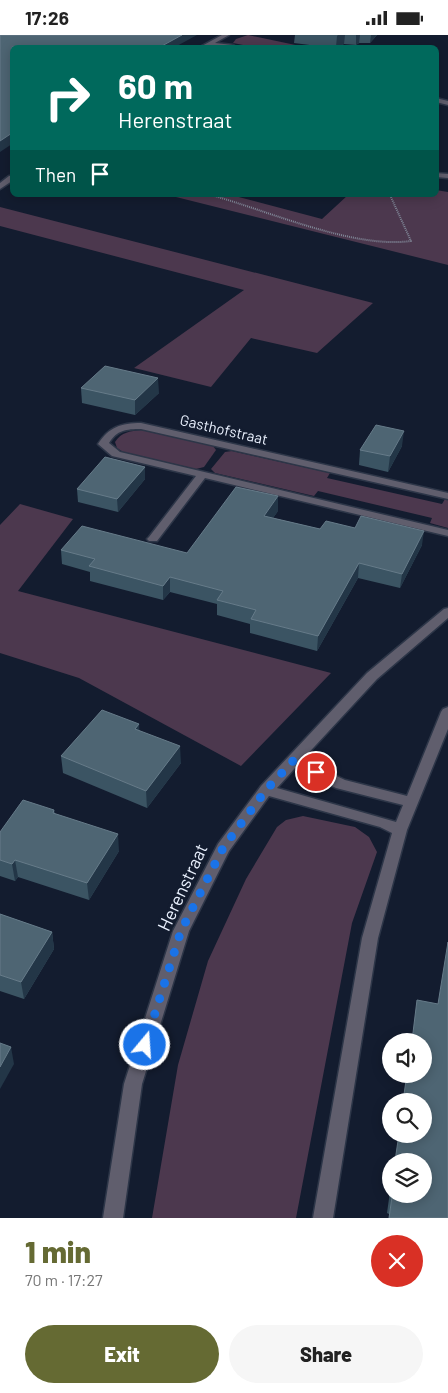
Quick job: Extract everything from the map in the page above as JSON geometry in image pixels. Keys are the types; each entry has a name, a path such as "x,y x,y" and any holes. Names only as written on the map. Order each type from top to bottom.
{"street":[{"path":"208,45 226,35"},
{"name":"Gasthofstraat","path":"448,496 141,426 121,426 110,432 103,444 116,454 448,533"},
{"path":"153,539 202,475"},
{"name":"Herenstraat","path":"113,1218 133,1084 181,931 223,848 266,790 372,676 448,612"},
{"path":"323,1218 370,938 400,830 448,712"},
{"path":"293,761 341,785 411,802"},
{"path":"266,790 384,823 400,830"}],"path":[{"path":"217,197 339,234 402,245 411,241 391,197"}],"shaded area":[{"path":"248,35 296,45 243,45 233,43 236,39"},
{"path":"439,190 448,192 448,265 176,197 239,197 322,219 346,197 439,197"},
{"path":"0,207 373,303 317,353 251,338 211,387 134,368 244,290 0,226"},
{"path":"141,430 213,446 216,450 204,467 196,469 123,452 117,448 115,442 120,436"},
{"path":"232,451 330,473 327,478 442,504 445,499 448,500 448,528 430,523 432,518 318,491 314,496 215,473 211,469 225,452"},
{"path":"20,504 73,519 18,591 331,673 241,766 79,678 0,653 0,525"},
{"path":"303,816 355,827 369,837 377,852 352,923 296,1218 152,1218 178,1065 208,961 246,879 277,827 286,820"}],"building":[{"path":"0,35 182,35 164,45 10,45 10,134 0,141"},
{"path":"105,366 158,378 135,400 81,388"},
{"path":"376,425 404,431 390,456 360,450"},
{"path":"105,457 145,467 117,499 77,489"},
{"path":"236,487 278,496 264,516 320,529 326,521 355,528 361,516 424,531 402,574 359,563 318,636 251,619 256,610 217,600 223,591 170,577 163,586 89,566 95,559 61,550 82,526 187,553"},
{"path":"102,710 139,724 135,729 180,746 146,791 61,756"},
{"path":"23,800 54,810 53,813 118,834 87,883 15,860 12,864 0,860 0,832"},
{"path":"0,914 52,932 21,982 0,975"},
{"path":"448,942 448,1218 389,1218 391,1203 432,1203 432,1153 396,1153 398,1143 432,1143 432,1093 404,1093 406,1083 432,1083 432,1033 413,1033 417,1000 438,1004"},
{"path":"0,1043 11,1047 0,1067"}],"route":[{"path":"145,1045 181,931 223,848 266,790 293,761 316,772"}]}
